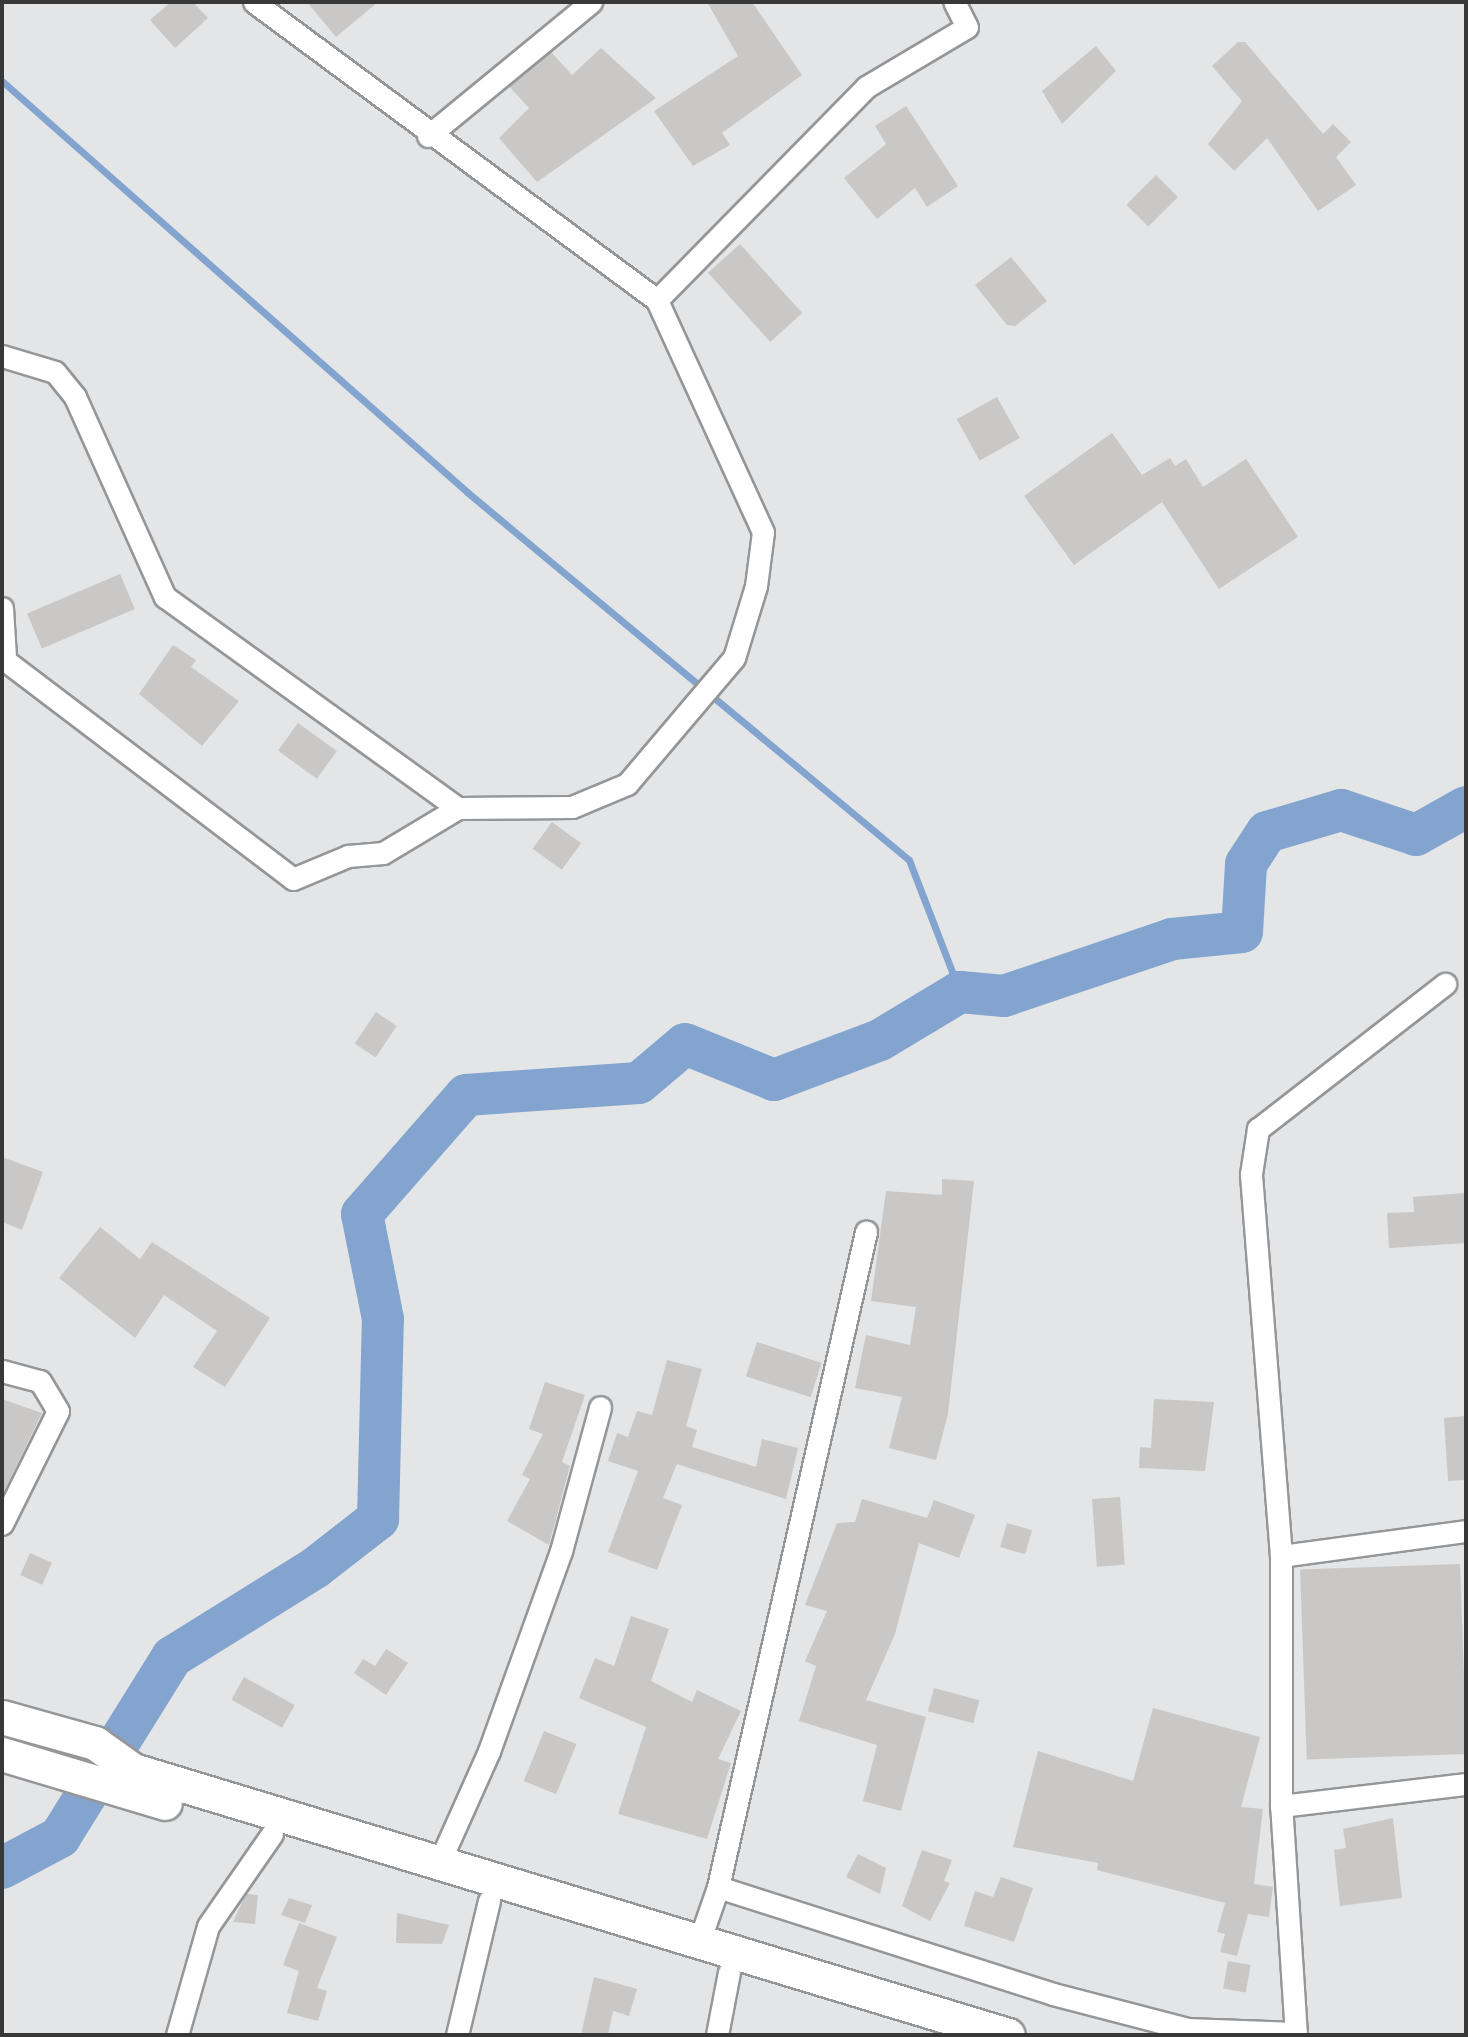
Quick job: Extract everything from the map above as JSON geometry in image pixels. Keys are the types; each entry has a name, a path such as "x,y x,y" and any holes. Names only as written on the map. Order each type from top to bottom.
{"main road":[{"path":"2,1717 96,1743 133,1770 1008,2035"},
{"path":"2,1754 946,2035"}],"street":[{"path":"2,608 3,657 293,879 348,856 383,853 458,808 572,807 627,784 734,657 757,586 763,532 657,300 428,136 254,2"},
{"path":"428,136 591,2"},
{"path":"657,300 866,87 967,27 954,2"},
{"path":"2,356 55,372 75,397 165,597 458,808"},
{"path":"718,1886 1053,1994 1173,2025 1296,2034 1281,1806 1282,1556 1251,1174 1258,1129 1445,984"},
{"path":"699,1942 718,1886 866,1232"},
{"path":"2,1371 40,1381 58,1411 2,1524"},
{"path":"439,1863 489,1751 561,1551 600,1407"},
{"path":"1282,1556 1466,1531"},
{"path":"1281,1806 1466,1784"},
{"path":"177,2035 208,1926 272,1834"},
{"path":"457,2035 489,1901"},
{"path":"718,2035 729,1972"}],"building":[{"path":"171,2 193,2 208,18 175,48 150,20"},
{"path":"307,2 378,2 336,37"},
{"path":"707,2 752,2 802,75 722,133 730,145 693,166 654,111 738,56"},
{"path":"1238,42 1245,42 1323,134 1333,124 1351,142 1336,157 1356,185 1318,211 1267,138 1234,171 1208,144 1242,101 1212,66"},
{"path":"1096,46 1116,71 1062,124 1042,91"},
{"path":"601,48 656,98 537,182 499,138 529,108 509,86 551,52 572,75"},
{"path":"906,106 958,186 927,207 915,188 877,219 844,178 886,144 875,126"},
{"path":"1156,175 1178,197 1148,227 1126,205"},
{"path":"740,244 802,313 770,342 708,273"},
{"path":"1011,257 1047,301 1015,326 1007,325 975,285"},
{"path":"997,397 1020,438 980,460 957,419"},
{"path":"1112,433 1142,475 1170,458 1175,466 1186,459 1203,487 1246,459 1298,537 1219,589 1162,502 1074,565 1024,496"},
{"path":"120,574 135,609 42,648 27,613"},
{"path":"173,645 196,660 191,667 239,701 202,746 139,694"},
{"path":"298,723 337,751 317,779 278,751"},
{"path":"552,822 581,843 562,870 533,849"},
{"path":"376,1012 397,1026 375,1057 355,1044"},
{"path":"2,1157 43,1172 22,1230 2,1222"},
{"path":"942,1179 974,1181 948,1414 936,1460 889,1448 902,1397 855,1388 866,1335 910,1345 916,1307 871,1301 886,1191 942,1195"},
{"path":"1465,1193 1466,1243 1389,1248 1387,1213 1414,1212 1413,1197"},
{"path":"100,1227 140,1259 152,1242 270,1318 225,1387 193,1367 217,1331 164,1295 135,1338 59,1278"},
{"path":"757,1342 822,1363 811,1397 746,1376"},
{"path":"667,1360 702,1369 686,1426 697,1430 692,1447 756,1467 762,1439 798,1448 786,1499 677,1464 663,1498 682,1505 657,1570 608,1552 638,1471 608,1461 617,1433 628,1437 637,1411 652,1415"},
{"path":"545,1382 585,1395 562,1462 570,1466 549,1545 507,1521 530,1479 522,1475 543,1434 529,1429"},
{"path":"2,1399 42,1413 2,1495"},
{"path":"1154,1399 1214,1402 1205,1471 1139,1468 1140,1447 1151,1448"},
{"path":"1466,1416 1466,1480 1448,1481 1444,1418"},
{"path":"1120,1497 1125,1565 1097,1567 1092,1499"},
{"path":"862,1499 927,1518 934,1500 975,1515 959,1558 919,1543 895,1634 866,1700 926,1717 901,1811 863,1801 877,1745 799,1721 816,1666 805,1661 827,1611 805,1605 837,1523 855,1522"},
{"path":"1007,1523 1032,1530 1025,1554 1000,1547"},
{"path":"30,1553 52,1563 42,1585 20,1575"},
{"path":"1460,1564 1466,1754 1307,1759 1300,1570"},
{"path":"631,1616 669,1629 651,1681 692,1702 697,1690 741,1711 718,1759 731,1763 707,1839 618,1814 646,1727 579,1698 595,1658 614,1666"},
{"path":"386,1649 408,1663 386,1695 354,1673 363,1659 375,1666"},
{"path":"244,1677 295,1705 282,1728 231,1700"},
{"path":"934,1688 979,1700 973,1723 928,1711"},
{"path":"1153,1708 1260,1737 1241,1807 1263,1809 1254,1884 1273,1887 1269,1917 1248,1914 1237,1956 1220,1952 1225,1934 1217,1932 1225,1903 1097,1870 1098,1863 1013,1847 1038,1751 1133,1781"},
{"path":"544,1731 576,1744 556,1794 524,1781"},
{"path":"1393,1818 1402,1898 1340,1906 1334,1850 1346,1848 1343,1829"},
{"path":"922,1850 952,1860 944,1881 950,1883 930,1921 902,1906"},
{"path":"858,1854 886,1868 880,1894 846,1877"},
{"path":"1001,1877 1033,1888 1014,1942 964,1926 975,1891 993,1897"},
{"path":"246,1894 258,1895 255,1924 233,1922"},
{"path":"289,1898 312,1905 305,1923 281,1915"},
{"path":"397,1913 449,1925 442,1944 396,1943"},
{"path":"299,1923 337,1937 317,1988 327,1991 318,2021 287,2013 299,1971 283,1965"},
{"path":"1228,1961 1251,1965 1246,1993 1223,1989"},
{"path":"594,1977 637,1989 629,2016 613,2011 608,2035 581,2035"}],"waterway":[{"path":"2,81 467,492 909,860 960,992"},
{"path":"2,1868 60,1837 172,1657 315,1568 378,1519 383,1319 362,1214 466,1095 639,1083 685,1044 774,1080 880,1040 960,992 1004,996 1172,939 1242,932 1246,864 1267,832 1341,810 1416,835 1466,807"}]}
